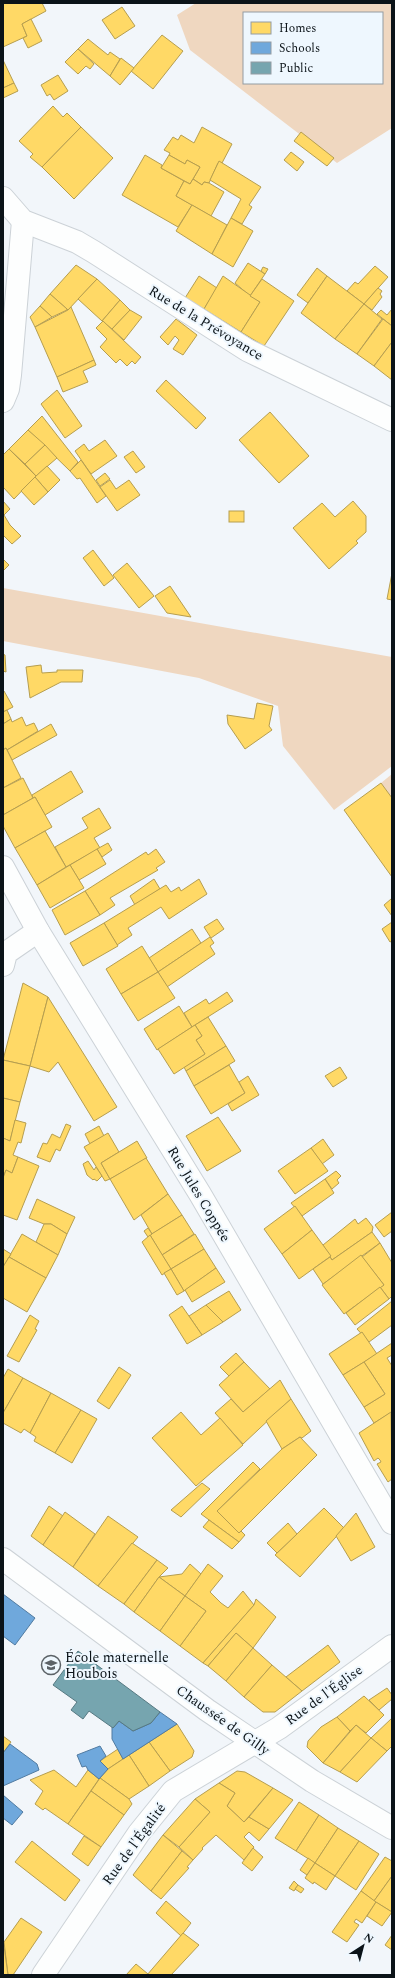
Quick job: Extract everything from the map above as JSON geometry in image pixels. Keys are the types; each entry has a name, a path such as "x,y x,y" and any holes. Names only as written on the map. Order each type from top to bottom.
{"street":[{"path":"3,198 23,221 10,375 8,390 3,401"},
{"name":"Rue de la Prévoyance","path":"23,221 76,242 94,252 210,328 247,350 392,420"},
{"name":"Rue Jules Coppée","path":"3,867 38,931 200,1194 392,1523"},
{"path":"3,965 6,953 38,931"},
{"name":"Chaussée de Gilly","path":"3,1558 206,1710 312,1780 392,1828"},
{"name":"Rue de l'Église","path":"255,1743 280,1728 392,1646"},
{"name":"Rue de l'Égalité","path":"43,1975 139,1833 173,1791 255,1743"}],"shaded area":[{"path":"196,3 392,3 392,128 337,163 190,50 177,15"},
{"path":"3,588 392,657 392,766 334,810 283,746 278,706 199,678 3,641"},
{"path":"392,774 392,798 381,783"}],"building: Homes":[{"path":"3,3 42,3 46,11 22,24 27,36 3,47"},
{"path":"122,7 135,26 115,39 102,20"},
{"path":"31,19 42,41 28,48 23,38 27,36 22,24"},
{"path":"162,35 183,51 153,89 131,71"},
{"path":"88,39 108,55 110,52 120,59 110,76 78,49"},
{"path":"78,49 94,64 90,69 86,66 78,74 65,62"},
{"path":"121,58 134,68 120,85 110,76"},
{"path":"3,60 14,83 3,88"},
{"path":"58,75 68,91 54,100 50,94 47,96 41,85"},
{"path":"14,83 18,91 3,98 3,88"},
{"path":"53,106 63,117 67,113 81,127 42,167 30,157 33,154 19,141"},
{"path":"81,127 113,158 74,199 42,167"},
{"path":"202,127 232,144 222,163 218,163 209,183 204,182 202,185 193,179 200,167 187,160 185,164 169,155 170,153 164,150 173,137 178,140 181,135 194,143"},
{"path":"301,132 334,158 327,166 294,141"},
{"path":"291,152 304,162 297,171 284,160"},
{"path":"145,155 162,165 161,168 184,181 176,196 192,205 178,227 122,195"},
{"path":"169,155 185,164 187,160 200,167 190,184 161,168"},
{"path":"219,161 261,187 249,205 252,207 242,224 231,218 241,199 210,180"},
{"path":"193,179 202,185 204,182 209,183 224,192 211,216 176,196 184,181 190,184"},
{"path":"192,205 227,225 212,254 176,231"},
{"path":"231,218 253,231 233,267 212,254"},
{"path":"248,263 265,274 250,296 235,283"},
{"path":"76,265 97,279 68,310 50,294"},
{"path":"375,266 388,277 364,304 347,291 355,282 358,284"},
{"path":"263,267 268,269 265,274 261,271"},
{"path":"317,268 327,276 308,303 297,295"},
{"path":"199,276 217,288 204,309 185,298"},
{"path":"223,276 260,302 241,332 204,309"},
{"path":"327,276 364,304 335,339 301,313"},
{"path":"97,279 120,300 102,321 78,299"},
{"path":"262,279 294,301 264,346 241,332 260,302 250,296"},
{"path":"378,288 382,291 380,294 382,297 372,310 364,304"},
{"path":"50,294 67,310 52,317 40,306"},
{"path":"120,300 130,310 112,329 102,321"},
{"path":"364,304 382,319 357,354 335,339"},
{"path":"40,306 52,317 35,327 30,317"},
{"path":"71,307 94,360 57,377 35,327"},
{"path":"392,309 392,326 377,314 381,310 387,315"},
{"path":"130,310 142,317 124,340 112,329"},
{"path":"176,319 197,335 183,355 173,349 179,340 175,336 168,345 160,337"},
{"path":"383,319 392,326 392,342 374,366 357,354"},
{"path":"103,321 141,357 135,364 132,361 127,366 120,359 116,363 100,347 107,339 96,328"},
{"path":"392,342 392,380 374,366"},
{"path":"94,360 96,365 83,371 88,382 63,392 57,377"},
{"path":"166,380 206,418 196,429 156,391"},
{"path":"57,390 82,426 65,438 41,404"},
{"path":"270,412 309,456 279,483 239,440"},
{"path":"42,416 78,462 70,471 28,430"},
{"path":"28,430 45,445 25,464 9,449"},
{"path":"105,440 117,456 91,474 75,451 84,444 89,451"},
{"path":"45,445 57,458 36,476 25,464"},
{"path":"9,449 36,476 14,499 3,487 3,455"},
{"path":"133,451 145,467 136,473 124,457"},
{"path":"81,460 106,496 97,503 80,478 77,479 70,471"},
{"path":"47,466 60,480 48,492 35,477"},
{"path":"105,473 110,479 100,486 96,480"},
{"path":"35,477 48,492 34,505 21,491"},
{"path":"110,480 116,489 129,480 140,495 117,511 100,487"},
{"path":"3,501 10,509 4,515 10,525 21,536 12,544 3,535"},
{"path":"353,501 366,516 366,532 356,541 358,543 329,569 293,528 322,503 335,517"},
{"path":"229,511 244,511 244,522 229,522"},
{"path":"93,550 114,578 104,586 83,558"},
{"path":"3,559 9,565 3,571"},
{"path":"127,563 154,596 139,608 113,575"},
{"path":"392,573 392,600 387,599"},
{"path":"170,586 191,617 167,613 155,596"},
{"path":"3,654 5,655 6,672 3,671"},
{"path":"41,665 42,673 57,672 57,670 83,670 82,682 61,682 30,698 26,667"},
{"path":"4,691 13,707 3,712 3,692"},
{"path":"257,703 273,706 269,726 272,730 245,749 228,724 227,715 254,719"},
{"path":"7,710 11,719 3,724 3,712"},
{"path":"22,717 26,726 34,723 38,731 7,750 6,748 3,750 3,724 11,719 12,722"},
{"path":"51,724 57,735 12,760 7,750"},
{"path":"6,748 21,778 3,788 3,750"},
{"path":"71,771 83,792 45,815 35,797 33,798 32,795"},
{"path":"23,778 33,798 3,815 3,788"},
{"path":"381,783 392,798 392,877 344,810"},
{"path":"35,797 52,827 15,848 3,826 3,815"},
{"path":"99,808 111,828 94,838 100,848 66,867 55,847 88,828 82,818"},
{"path":"45,831 66,867 37,885 15,848"},
{"path":"108,843 112,850 102,857 97,849"},
{"path":"97,849 106,864 79,880 70,865"},
{"path":"156,849 165,862 156,868 158,870 110,898 115,905 100,915 85,891 146,852 148,855"},
{"path":"70,865 84,888 50,908 37,885"},
{"path":"154,879 160,889 135,905 130,896"},
{"path":"199,879 207,894 169,919 161,907 128,928 132,935 117,945 104,923 166,885 171,892 179,887 181,891"},
{"path":"85,891 100,915 65,935 52,910"},
{"path":"391,899 392,900 392,916 384,905"},
{"path":"217,919 224,929 211,938 204,927"},
{"path":"392,922 392,941 390,942 382,929"},
{"path":"104,923 118,946 83,966 70,943"},
{"path":"192,929 201,943 158,972 149,958"},
{"path":"210,937 214,943 210,946 215,954 167,987 158,972"},
{"path":"142,946 158,972 121,994 106,969"},
{"path":"158,972 175,998 138,1021 121,994"},
{"path":"23,983 48,997 30,1066 3,1060"},
{"path":"227,992 233,1001 192,1027 184,1013 206,999 209,1004"},
{"path":"48,997 117,1107 94,1121 58,1062 49,1072 30,1066"},
{"path":"179,1006 192,1027 157,1050 144,1029"},
{"path":"208,1017 226,1046 186,1071 184,1067 205,1054 196,1040 202,1036 195,1025"},
{"path":"195,1025 202,1036 196,1040 205,1054 174,1074 158,1049"},
{"path":"226,1046 235,1061 194,1086 186,1071"},
{"path":"3,1060 30,1066 20,1102 3,1098"},
{"path":"229,1065 245,1093 211,1114 194,1086"},
{"path":"340,1067 347,1078 333,1087 325,1076"},
{"path":"248,1076 259,1095 232,1111 228,1104 245,1093 239,1082"},
{"path":"3,1098 20,1102 10,1141 3,1138"},
{"path":"218,1117 241,1151 207,1171 186,1136"},
{"path":"15,1120 26,1123 21,1143 18,1142 13,1155 18,1157 12,1173 6,1170 3,1178 3,1138 10,1141"},
{"path":"66,1124 71,1126 60,1151 56,1149 50,1162 37,1157 43,1143 47,1144 52,1134 60,1138"},
{"path":"99,1126 104,1136 90,1144 85,1134"},
{"path":"108,1133 119,1152 101,1163 110,1179 105,1181 84,1147"},
{"path":"323,1139 334,1155 322,1164 311,1148"},
{"path":"137,1141 147,1158 110,1179 101,1163"},
{"path":"311,1148 328,1171 295,1194 278,1171"},
{"path":"18,1157 39,1166 17,1220 3,1215 3,1178 6,1170 12,1173"},
{"path":"146,1158 168,1194 134,1220 110,1179"},
{"path":"88,1161 94,1170 96,1167 102,1176 97,1181 94,1179 93,1180 87,1175 83,1164"},
{"path":"336,1171 341,1176 337,1180 339,1183 332,1189 325,1179"},
{"path":"325,1179 334,1193 302,1216 291,1203"},
{"path":"168,1194 182,1215 152,1234 141,1215"},
{"path":"37,1199 75,1217 67,1234 51,1224 44,1224 29,1218"},
{"path":"295,1206 312,1230 282,1254 264,1229"},
{"path":"392,1212 392,1231 384,1237 375,1225"},
{"path":"182,1215 194,1234 162,1255 150,1235"},
{"path":"366,1218 373,1227 372,1232 332,1260 323,1245 355,1219 358,1224"},
{"path":"44,1224 51,1224 67,1234 58,1255 36,1242"},
{"path":"148,1228 152,1234 148,1237 144,1231"},
{"path":"312,1230 331,1256 299,1279 282,1254"},
{"path":"372,1232 380,1243 323,1284 313,1269 330,1257 332,1260"},
{"path":"22,1234 58,1255 46,1278 9,1257"},
{"path":"195,1234 204,1249 171,1269 162,1255"},
{"path":"150,1235 171,1269 162,1275 142,1242"},
{"path":"380,1243 392,1263 392,1296 389,1299 380,1287 384,1285 362,1257"},
{"path":"3,1249 11,1254 3,1267"},
{"path":"204,1249 216,1268 184,1291 171,1269"},
{"path":"361,1255 384,1285 344,1314 322,1285"},
{"path":"9,1257 46,1278 27,1312 3,1298 3,1267"},
{"path":"216,1268 225,1282 192,1302 185,1290"},
{"path":"171,1269 184,1291 177,1295 164,1273"},
{"path":"380,1287 389,1299 355,1325 346,1313"},
{"path":"229,1291 241,1310 223,1322 206,1305"},
{"path":"392,1301 392,1325 369,1342 357,1329"},
{"path":"206,1305 223,1322 202,1335 189,1316"},
{"path":"182,1306 202,1335 187,1344 169,1315"},
{"path":"30,1315 39,1321 35,1329 37,1330 19,1362 7,1356"},
{"path":"362,1332 377,1354 343,1375 329,1354"},
{"path":"392,1343 392,1355 387,1358 392,1366 392,1412 374,1423 364,1407 385,1394 364,1362"},
{"path":"236,1353 244,1362 229,1376 220,1367"},
{"path":"244,1362 270,1389 243,1412 219,1385"},
{"path":"364,1362 385,1394 364,1407 343,1375"},
{"path":"119,1367 131,1375 109,1409 97,1401"},
{"path":"8,1369 23,1378 3,1413 3,1378"},
{"path":"23,1378 51,1393 30,1433 24,1429 21,1433 3,1423 3,1413"},
{"path":"280,1380 291,1399 243,1444 215,1413 231,1399 243,1412"},
{"path":"51,1393 81,1410 55,1453 34,1441 36,1437 30,1433"},
{"path":"291,1399 311,1431 302,1438 300,1437 282,1449 266,1421"},
{"path":"81,1410 97,1419 72,1463 55,1453"},
{"path":"181,1412 201,1435 220,1418 243,1445 196,1486 152,1438"},
{"path":"391,1412 392,1479 388,1482 377,1464 381,1462 380,1460 378,1458 374,1461 359,1433"},
{"path":"300,1437 317,1455 239,1533 217,1511 282,1449"},
{"path":"253,1462 260,1469 217,1511 239,1533 241,1531 245,1535 239,1542 201,1514"},
{"path":"202,1483 210,1489 181,1517 171,1510"},
{"path":"49,1506 63,1516 43,1545 31,1536"},
{"path":"324,1508 344,1528 300,1577 275,1555"},
{"path":"65,1512 95,1534 73,1567 43,1545"},
{"path":"356,1513 375,1547 351,1561 336,1536"},
{"path":"108,1516 138,1537 98,1586 73,1567"},
{"path":"209,1520 239,1542 232,1549 203,1527"},
{"path":"288,1523 297,1534 277,1553 267,1543"},
{"path":"132,1543 157,1560 124,1604 98,1586"},
{"path":"157,1560 168,1568 159,1577 134,1612 124,1604"},
{"path":"190,1564 201,1574 185,1596 159,1577 182,1574"},
{"path":"208,1564 223,1576 210,1592 221,1603 228,1608 243,1591 254,1605 203,1663 180,1646 206,1611 185,1596"},
{"path":"159,1577 185,1596 160,1631 134,1612"},
{"path":"185,1596 206,1611 180,1646 160,1631"},
{"path":"256,1599 276,1617 253,1648 236,1633 208,1666 203,1663 254,1605"},
{"path":"236,1633 253,1648 226,1681 208,1666"},
{"path":"328,1645 340,1662 302,1691 286,1677"},
{"path":"253,1648 272,1665 244,1697 226,1681"},
{"path":"272,1665 302,1691 275,1712 263,1712 244,1697"},
{"path":"387,1688 392,1695 392,1699 379,1710 369,1700"},
{"path":"364,1696 384,1715 366,1733 356,1725 350,1731 337,1717"},
{"path":"337,1717 350,1731 323,1763 307,1747 308,1741 321,1727"},
{"path":"392,1718 392,1746 387,1751 371,1738"},
{"path":"177,1724 194,1751 192,1757 170,1771 149,1742"},
{"path":"356,1725 371,1738 340,1772 323,1763"},
{"path":"3,1736 11,1742 3,1753"},
{"path":"371,1738 387,1751 357,1782 340,1772"},
{"path":"149,1742 170,1771 149,1786 129,1755"},
{"path":"118,1749 123,1759 108,1769 100,1761"},
{"path":"129,1755 149,1786 129,1799 100,1778 108,1769"},
{"path":"54,1770 76,1787 88,1770 99,1779 68,1824 45,1808 43,1810 35,1804 43,1791 30,1780"},
{"path":"237,1771 245,1772 273,1788 244,1822 227,1806 235,1793 219,1783"},
{"path":"100,1778 129,1799 132,1804 124,1815 91,1791"},
{"path":"219,1783 235,1793 227,1806 244,1822 249,1817 269,1829 259,1841 249,1832 244,1837 254,1847 244,1860 216,1835 202,1848 203,1849 193,1860 179,1847 210,1812 195,1799"},
{"path":"273,1788 293,1800 269,1829 249,1817"},
{"path":"91,1791 124,1815 101,1847 68,1824"},
{"path":"195,1799 210,1812 179,1847 163,1835"},
{"path":"299,1802 319,1815 296,1851 275,1838"},
{"path":"319,1815 338,1828 315,1863 296,1851"},
{"path":"338,1828 359,1841 335,1876 315,1863"},
{"path":"163,1835 182,1851 151,1891 133,1875"},
{"path":"84,1836 101,1847 88,1866 72,1854"},
{"path":"32,1841 80,1880 65,1901 15,1862"},
{"path":"359,1841 379,1854 356,1890 335,1876"},
{"path":"253,1848 263,1857 252,1871 242,1863"},
{"path":"182,1851 193,1860 187,1867 189,1868 161,1899 151,1891"},
{"path":"385,1857 392,1861 392,1876 374,1901 361,1891"},
{"path":"308,1858 315,1863 307,1875 300,1870"},
{"path":"315,1863 335,1876 326,1890 314,1882 313,1884 305,1878"},
{"path":"392,1876 392,1912 374,1901"},
{"path":"294,1881 298,1885 294,1891 289,1888"},
{"path":"298,1885 304,1889 301,1893 295,1889"},
{"path":"361,1891 376,1902 362,1923 356,1919 354,1922 359,1925 347,1942 332,1932"},
{"path":"166,1901 191,1923 181,1936 156,1913"},
{"path":"376,1902 392,1912 382,1926 367,1916"},
{"path":"21,1918 42,1932 13,1975 8,1975 4,1942"},
{"path":"183,1933 199,1945 171,1975 147,1975"},
{"path":"392,1935 392,1950 385,1945"},
{"path":"3,1939 8,1975 3,1975"},
{"path":"136,1964 148,1974 126,1975"}],"building: Schools":[{"path":"3,1594 35,1618 15,1645 3,1636"},
{"path":"160,1712 177,1724 123,1759 112,1739 112,1727 113,1728 119,1721 133,1731 151,1723"},
{"path":"10,1744 37,1764 39,1770 3,1786 3,1753"},
{"path":"100,1746 106,1756 100,1761 108,1769 99,1779 88,1770 86,1766 82,1767 77,1755"},
{"path":"3,1795 23,1812 12,1825 3,1818"}],"building: Public":[{"path":"78,1651 160,1712 151,1723 133,1731 119,1721 113,1728 89,1711 83,1719 71,1710 77,1702 53,1685"}],"place":[{"name":"École maternelle Houbois","path":"51,1665"}]}
